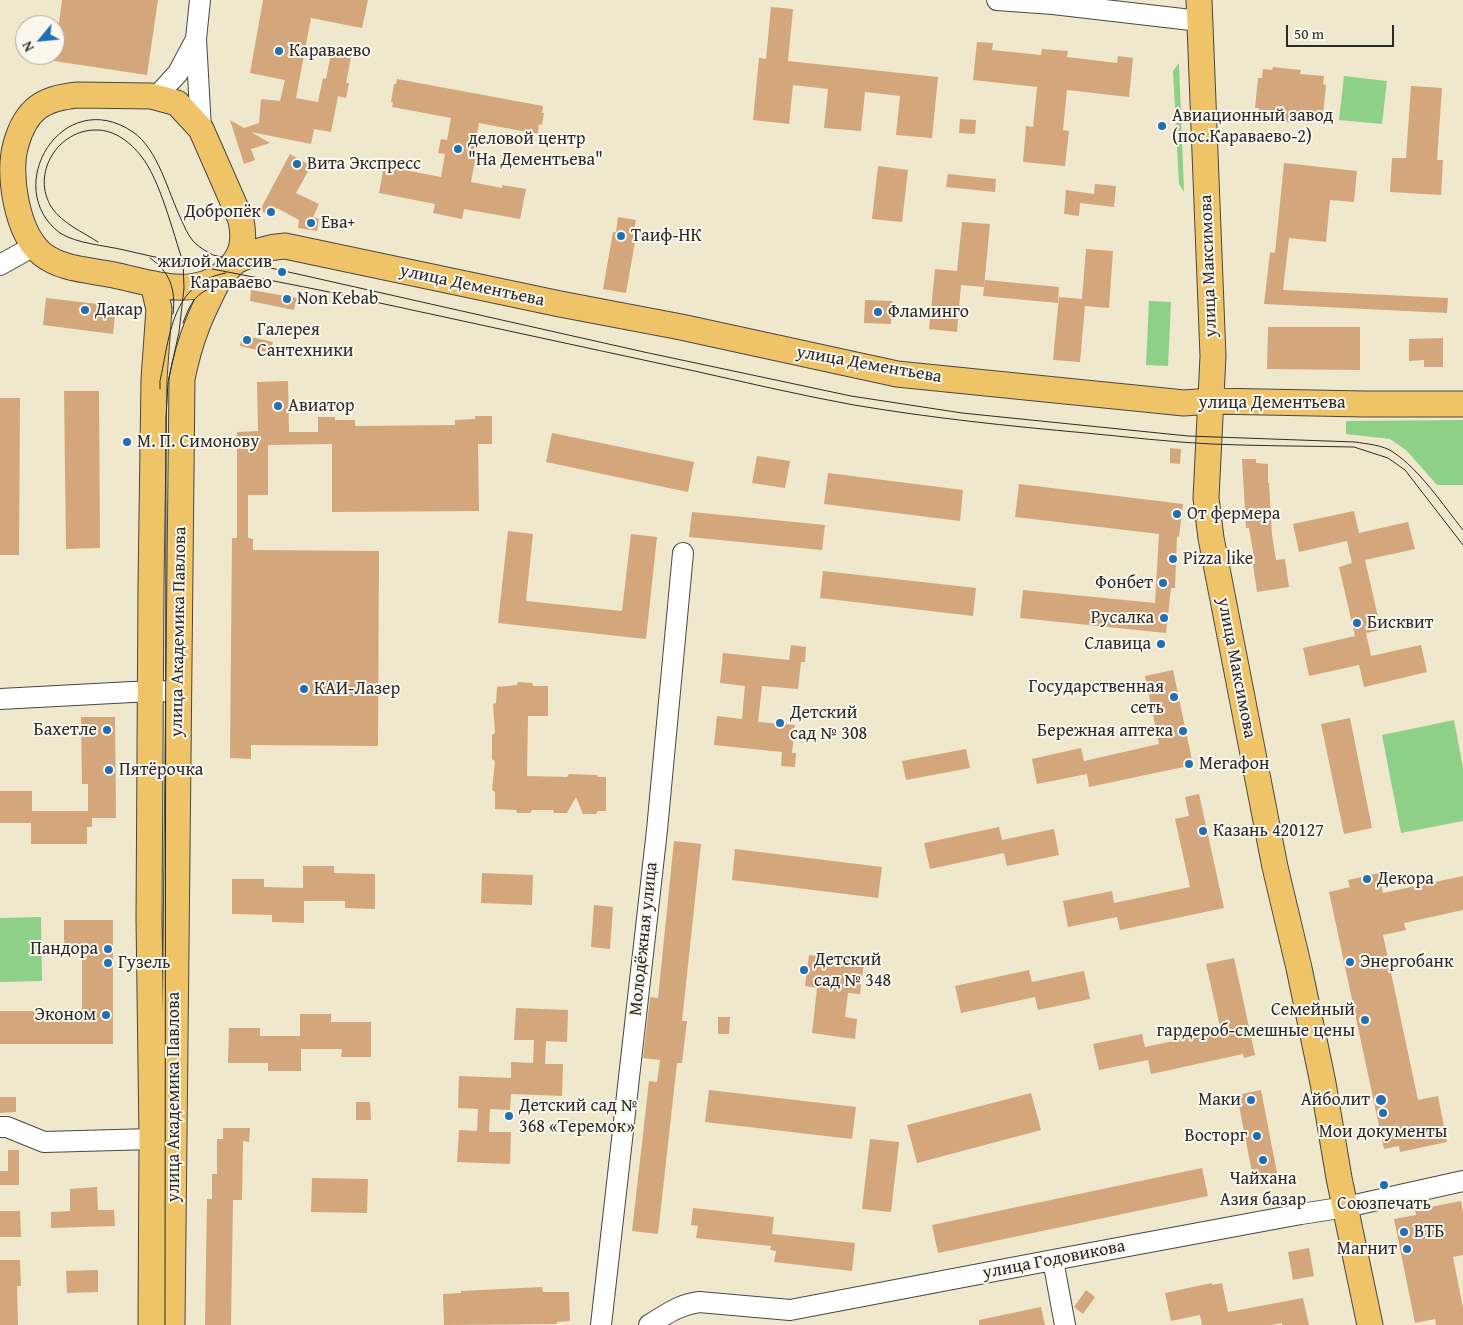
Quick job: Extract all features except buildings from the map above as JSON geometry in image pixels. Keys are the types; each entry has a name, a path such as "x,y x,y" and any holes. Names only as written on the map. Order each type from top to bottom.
{"main road":[{"name":"улица Максимова","path":"1200,10 1213,356 1206,498 1211,538 1275,868 1299,968 1323,1083 1370,1325"},
{"name":"улица Дементьева","path":"228,269 242,249 244,235 241,220 201,129 177,103 156,97 63,96 49,100 28,115 20,129 14,148 13,178 19,216 28,238 34,246 43,254 63,265 152,284 172,287 194,287 209,283 257,250 285,246"},
{"name":"улица Дементьева","path":"241,220 260,234 285,246 551,302 681,327 897,374 1184,403 1210,400 1365,404 1463,404"},
{"name":"улица Академика Павлова","path":"172,1325 182,379 189,347 202,310 228,269"},
{"name":"улица Академика Павлова","path":"151,1325 150,691 154,379 159,309 152,284"}],"street":[{"path":"200,0 196,39 201,129"},
{"path":"997,0 1200,10"},
{"path":"156,97 178,73 196,39"},
{"path":"0,265 34,246"},
{"name":"Молодёжная улица","path":"601,1325 657,830 683,553"},
{"path":"0,699 179,691"},
{"path":"0,1127 7,1127 44,1142 152,1139"},
{"name":"улица Годовикова","path":"649,1325 682,1305 699,1302 790,1318 1053,1260 1346,1207 1463,1181"},
{"path":"1053,1260 1065,1325"}],"green space":[{"path":"1179,63 1184,192 1179,184 1173,71"},
{"path":"1344,76 1387,81 1382,124 1339,120"},
{"path":"1149,301 1171,302 1168,366 1146,365"},
{"path":"1463,420 1463,485 1437,485 1406,450 1390,439 1346,434 1346,421"},
{"path":"1454,720 1463,768 1463,821 1401,833 1382,735"},
{"path":"41,917 42,981 0,982 0,918"}],"tram line":[{"path":"1463,530 1413,468 1393,452 1375,445 1355,442 1188,436 962,413 851,396 644,352 213,255 202,249 189,236 162,172 142,140 133,132 107,121 83,121 63,131 47,148 38,169 36,191 43,214 60,233 75,240 329,292 792,393 883,410 1028,428 1211,444 1354,447 1388,458 1405,470 1463,545"},
{"path":"98,242 67,223 57,214 46,195 44,181 46,168 60,145 70,137 83,132 97,130 110,132 122,138 137,151 148,166 160,192 183,262 184,288 179,332 168,382 166,417 165,1325"},
{"path":"150,258 157,263 170,282 174,305 173,314"},
{"path":"160,389 167,347 176,314 194,288 208,279 226,273"},
{"path":"183,323 192,303 198,295 225,283 246,279"}],"place":[{"name":"Караваево","path":"279,51"},
{"name":"Авиационный завод (пос.Караваево-2)","path":"1162,126"},
{"name":"деловой центр \"На Дементьева\"","path":"458,149"},
{"name":"Вита Экспресс","path":"297,164"},
{"name":"Добропёк","path":"271,212"},
{"name":"Ева+","path":"311,223"},
{"name":"Таиф-НК","path":"621,236"},
{"name":"жилой массив Караваево","path":"282,272"},
{"name":"Non Kebab","path":"287,299"},
{"name":"Дакар","path":"85,310"},
{"name":"Фламинго","path":"878,312"},
{"name":"Галерея Сантехники","path":"247,340"},
{"name":"Авиатор","path":"278,406"},
{"name":"М. П. Симонову","path":"127,442"},
{"name":"От фермера","path":"1177,514"},
{"name":"Pizza like","path":"1173,559"},
{"name":"Фонбет","path":"1163,583"},
{"name":"Русалка","path":"1164,618"},
{"name":"Бисквит","path":"1357,623"},
{"name":"Славица","path":"1161,644"},
{"name":"КАИ-Лазер","path":"304,689"},
{"name":"Государственная сеть","path":"1174,697"},
{"name":"Детский сад № 308","path":"780,723"},
{"name":"Бахетле","path":"107,730"},
{"name":"Бережная аптека","path":"1183,731"},
{"name":"Мегафон","path":"1189,764"},
{"name":"Пятёрочка","path":"109,770"},
{"name":"Казань 420127","path":"1203,831"},
{"name":"Декора","path":"1367,879"},
{"name":"Пандора","path":"108,949"},
{"name":"Энергобанк","path":"1350,962"},
{"name":"Гузель","path":"108,963"},
{"name":"Детский сад № 348","path":"804,970"},
{"name":"Эконом","path":"106,1015"},
{"name":"Семейный гардероб-смешные цены","path":"1365,1020"},
{"name":"Маки","path":"1251,1100"},
{"name":"Айболит","path":"1381,1100"},
{"name":"Мои документы","path":"1383,1113"},
{"name":"Детский сад № 368 «Теремок»","path":"509,1116"},
{"name":"Восторг","path":"1257,1136"},
{"name":"Чайхана Азия базар","path":"1263,1160"},
{"name":"Союзпечать","path":"1384,1185"},
{"name":"ВТБ","path":"1404,1232"},
{"name":"Магнит","path":"1407,1249"}]}
